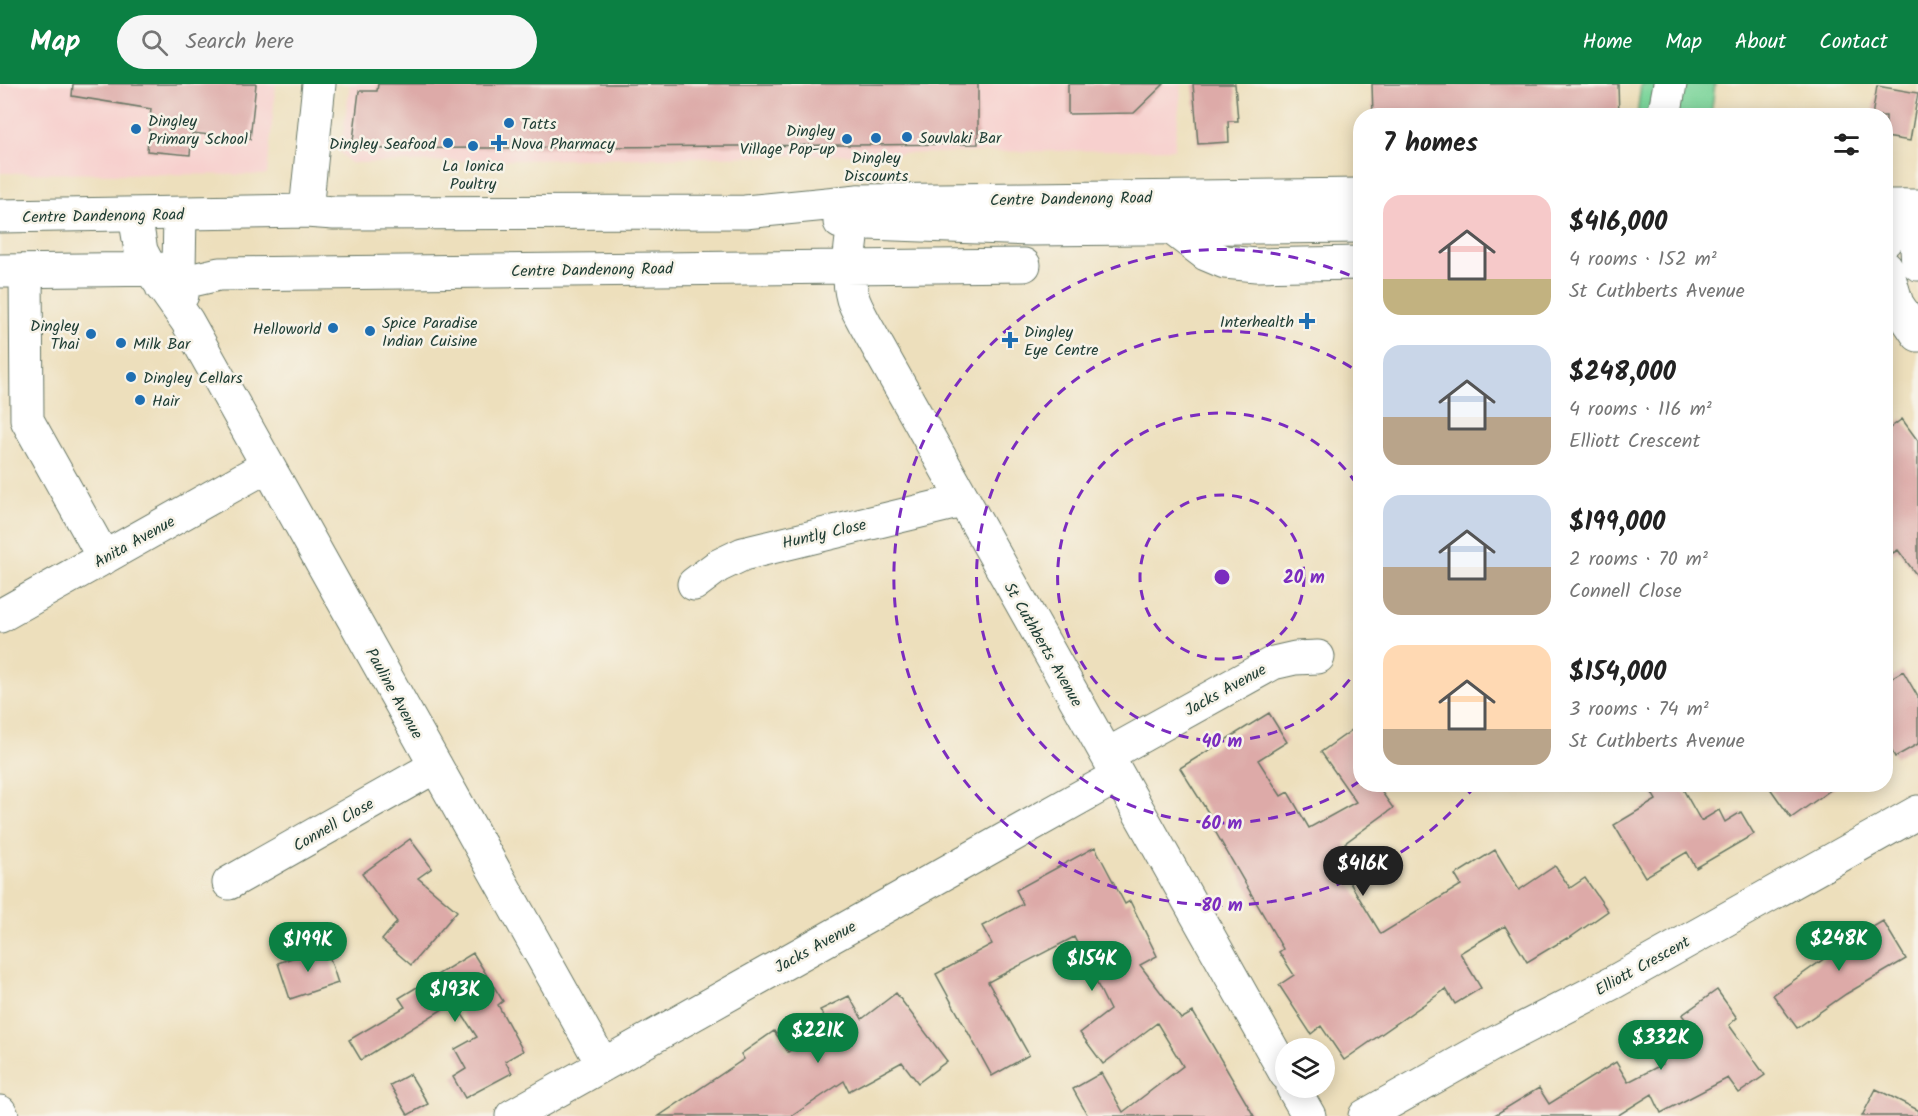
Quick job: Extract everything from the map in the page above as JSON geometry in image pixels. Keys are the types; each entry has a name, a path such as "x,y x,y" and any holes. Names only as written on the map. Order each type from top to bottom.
{"street":[{"path":"306,211 320,84"},
{"path":"1666,108 1670,84"},
{"name":"Centre Dandenong Road","path":"0,216 306,211 334,213 856,212 1353,195"},
{"path":"1893,221 1902,206"},
{"path":"1893,260 1918,261 1916,235 1902,206"},
{"name":"Centre Dandenong Road","path":"856,212 1031,229 1353,226"},
{"name":"St Cuthberts Avenue","path":"856,212 850,266 853,297 861,318 1275,1055"},
{"name":"Pauline Avenue","path":"168,277 180,214"},
{"name":"Pauline Avenue","path":"135,215 141,251 168,277 187,321 603,1065"},
{"path":"1173,229 1206,254 1225,262 1256,265 1353,263"},
{"name":"Centre Dandenong Road","path":"13,271 168,277 219,274 1024,265"},
{"path":"13,271 27,420 104,558"},
{"path":"1893,291 1897,304 1918,335"},
{"name":"Anita Avenue","path":"0,616 267,465"},
{"name":"Huntly Close","path":"694,584 718,566 743,554 962,501"},
{"name":"Jacks Avenue","path":"512,1116 1112,766 1254,672 1273,663 1295,658 1318,657"},
{"name":"Connell Close","path":"229,883 436,766"},
{"name":"Elliott Crescent","path":"1365,1116 1493,1044 1614,982 1918,812"},
{"path":"1299,1098 1309,1116"}],"shaded area":[{"name":"Dingley Primary School","path":"0,84 276,84 267,175 0,173"},
{"path":"350,84 1182,84 1174,149 351,163 340,153"}],"green space":[{"path":"1641,84 1715,84 1712,108 1638,108"}],"building":[{"path":"73,84 256,84 250,139 192,133 190,155 147,151 151,109 72,96"},
{"path":"378,84 978,84 978,144 352,149 359,91 377,91"},
{"path":"1068,84 1164,84 1134,113 1068,114"},
{"path":"1193,84 1235,84 1238,121 1228,121 1229,142 1198,144"},
{"path":"1372,84 1618,84 1619,108 1373,108"},
{"path":"1877,86 1918,93 1910,141 1893,138 1893,108 1873,108"},
{"path":"1902,419 1918,441 1918,577 1898,550 1893,553 1893,426"},
{"path":"1903,671 1918,697 1918,744 1895,757 1893,753 1893,677"},
{"path":"1269,713 1287,742 1258,760 1281,796 1288,792 1309,828 1356,802 1321,752 1352,730 1353,792 1382,792 1393,808 1345,843 1357,865 1344,873 1381,934 1461,885 1455,875 1495,850 1519,890 1555,866 1570,888 1585,878 1608,911 1568,939 1527,962 1505,926 1460,953 1481,988 1455,1004 1446,989 1344,1060 1335,1047 1335,1038 1329,1038 1321,1026 1311,1034 1279,985 1294,975 1279,952 1283,949 1208,819 1211,817 1180,768"},
{"path":"1685,792 1701,821 1719,810 1725,822 1741,812 1754,834 1696,868 1687,852 1645,877 1614,825 1656,800 1652,793"},
{"path":"1773,792 1828,792 1791,818"},
{"path":"410,839 432,868 418,878 457,911 411,965 382,940 397,922 362,874"},
{"path":"1095,847 1125,904 1130,901 1157,956 1140,965 1181,1019 1193,1012 1254,1116 1088,1116 1073,1089 1101,1073 1123,1112 1183,1066 1157,1023 1103,1064 1080,1033 1110,1010 1074,937 988,982 1029,1055 992,1076 936,974 992,944 982,926 1023,904 1016,890"},
{"path":"1883,921 1906,959 1846,994 1797,1028 1773,995 1825,958 1815,942 1835,929 1844,944"},
{"path":"326,946 338,983 290,999 278,963"},
{"path":"473,953 503,1001 498,1005 523,1051 505,1061 512,1073 465,1098 453,1077 466,1069 455,1049 477,1037 454,1002 361,1060 349,1040 405,1007 399,998"},
{"path":"1717,990 1737,1018 1729,1025 1765,1075 1739,1093 1728,1078 1661,1113 1652,1094 1617,1116 1493,1116 1539,1088 1549,1104 1616,1062 1628,1082 1663,1064 1655,1047 1692,1028 1682,1015"},
{"path":"896,993 947,1061 918,1083 902,1062 849,1091 844,1081 792,1116 659,1116 744,1059 741,1054 774,1031 788,1052 830,1028 820,1010 849,996 862,1019"},
{"path":"410,1074 428,1104 408,1115 390,1085"},
{"path":"1876,1089 1918,1110 1918,1116 1862,1116"}],"place":[{"name":"Tatts","path":"509,123"},
{"name":"Dingley Primary School","path":"136,129"},
{"name":"Souvlaki Bar","path":"907,137"},
{"name":"Dingley Discounts","path":"876,138"},
{"name":"Dingley Village Pop-up","path":"847,139"},
{"name":"Dingley Seafood","path":"448,143"},
{"name":"Nova Pharmacy","path":"499,143"},
{"name":"La Ionica Poultry","path":"473,146"},
{"name":"Interhealth","path":"1307,321"},
{"name":"Helloworld","path":"333,328"},
{"name":"Spice Paradise Indian Cuisine","path":"370,331"},
{"name":"Dingley Thai","path":"91,334"},
{"name":"Dingley Eye Centre","path":"1010,340"},
{"name":"Milk Bar","path":"121,343"},
{"name":"Dingley Cellars","path":"131,377"},
{"name":"Hair","path":"140,400"}]}
